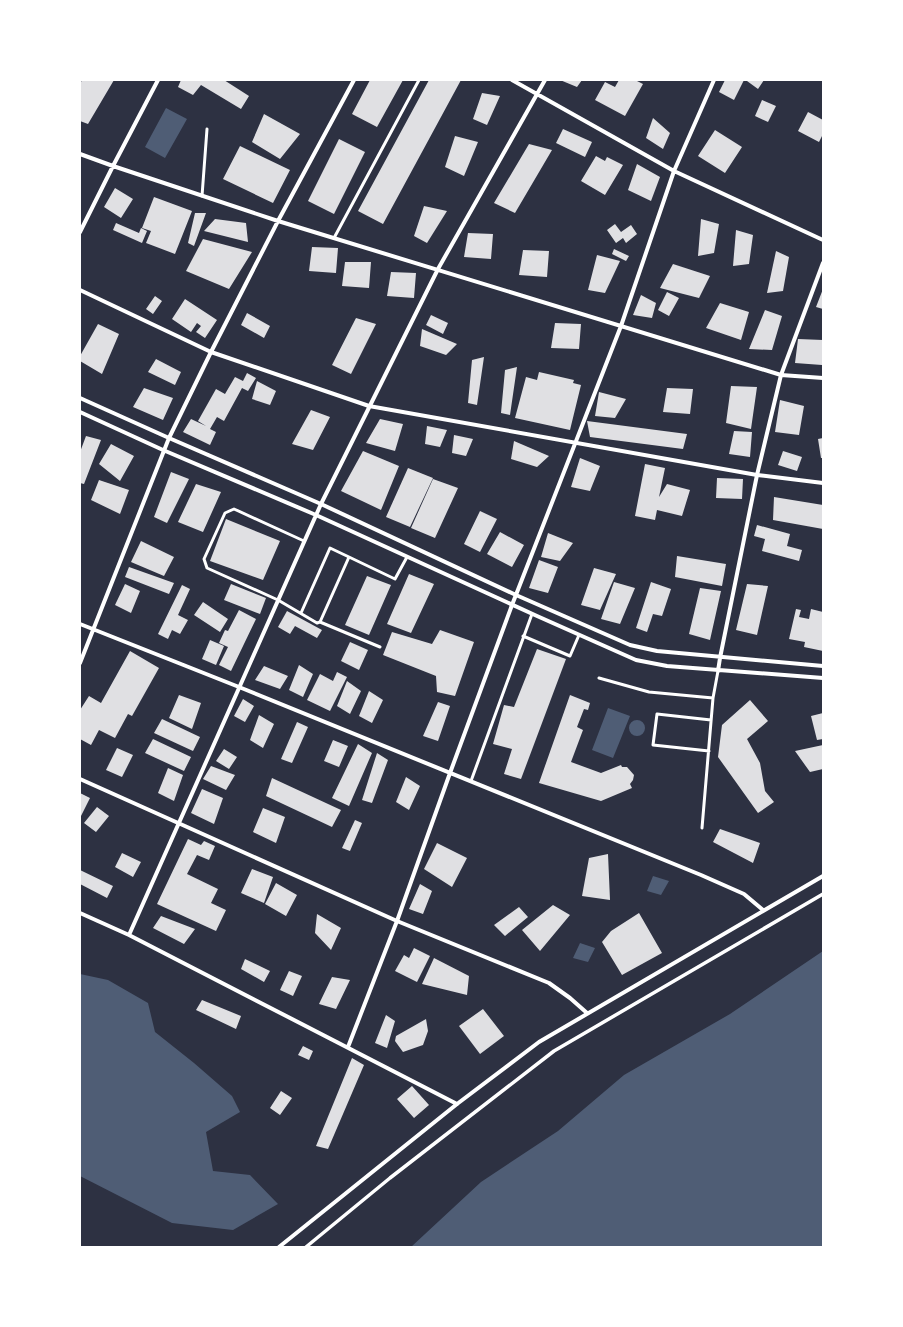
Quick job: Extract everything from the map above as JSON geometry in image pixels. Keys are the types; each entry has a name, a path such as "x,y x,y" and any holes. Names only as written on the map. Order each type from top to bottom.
{"street":[{"path":"80,232 158,80"},
{"path":"80,663 163,450 278,221 354,80"},
{"path":"512,80 674,171 823,240"},
{"path":"129,935 321,504 438,269 544,80"},
{"path":"348,1047 397,921 512,604 621,326 674,171 714,80"},
{"path":"80,154 278,221 781,375 823,378"},
{"path":"718,671 757,475 781,375 823,263"},
{"path":"80,290 211,352 370,406 757,475 823,483"},
{"path":"80,398 321,504 516,595 630,645 657,651 720,658 823,666"},
{"path":"80,412 163,450 316,515 636,660 667,666 718,671 823,678"},
{"path":"80,624 471,781 713,881 744,894 763,910"},
{"path":"80,779 179,822 397,921 549,983 570,998 587,1013"},
{"path":"279,1247 457,1104 539,1042 823,876"},
{"path":"306,1247 390,1178 554,1051 823,894"},
{"path":"80,914 129,935 457,1104"}],"lane":[{"path":"334,238 419,80"},
{"path":"202,196 207,130"},
{"path":"304,541 234,509 225,513 204,559 207,568 278,600 301,613 314,623 320,622 380,647"},
{"path":"301,613 330,548 395,579 407,557"},
{"path":"320,622 350,557"},
{"path":"471,781 532,614"},
{"path":"523,636 570,656 579,635"},
{"path":"702,828 713,698 718,671"},
{"path":"599,678 649,692 713,698"},
{"path":"709,751 653,745 657,714 711,720"}],"water":[{"path":"166,108 187,119 165,158 145,147"},
{"path":"608,708 630,716 613,758 592,750"},
{"path":"637,720 643,722 645,728 643,734 637,736 631,734 629,728 631,722"},
{"path":"653,876 669,881 661,895 647,891"},
{"path":"580,943 595,948 588,962 573,958"},
{"path":"823,951 823,1247 411,1247 481,1182 558,1131 624,1075 730,1014"},
{"path":"80,974 108,980 148,1003 155,1032 232,1096 240,1112 206,1132 213,1171 250,1175 278,1204 233,1230 172,1223 80,1176"}],"building":[{"path":"82,80 114,80 88,124 80,121 80,84"},
{"path":"181,80 224,80 249,96 241,109 201,85 193,95 178,87"},
{"path":"370,80 403,80 377,127 352,114"},
{"path":"429,80 461,80 383,224 358,211"},
{"path":"560,80 582,80 577,87"},
{"path":"619,80 635,80 643,84 625,116 595,100 605,82 615,87"},
{"path":"725,80 744,80 734,100 719,92"},
{"path":"764,80 758,89 747,81"},
{"path":"482,93 500,96 487,125 473,119"},
{"path":"762,100 776,106 768,122 755,116"},
{"path":"808,112 823,120 823,134 819,142 798,131"},
{"path":"264,114 300,134 280,159 252,142"},
{"path":"653,118 670,133 663,149 646,138"},
{"path":"563,129 592,142 585,157 556,143"},
{"path":"715,130 742,147 725,173 698,156"},
{"path":"455,136 478,142 464,176 445,167"},
{"path":"339,139 365,152 334,214 308,201"},
{"path":"529,144 552,150 515,213 494,203"},
{"path":"240,146 290,170 273,203 223,179"},
{"path":"596,156 605,161 607,157 623,165 605,195 581,181"},
{"path":"637,164 660,177 651,201 628,190"},
{"path":"115,188 133,199 121,218 104,207"},
{"path":"154,197 192,211 175,254 146,243 151,231 142,228"},
{"path":"424,206 447,211 427,243 414,236"},
{"path":"195,213 206,213 194,246 188,243"},
{"path":"215,219 246,223 248,242 204,231"},
{"path":"701,219 719,224 714,253 698,256"},
{"path":"116,223 139,233 141,228 147,231 142,243 113,230"},
{"path":"615,224 621,232 631,225 637,234 626,243 623,238 616,243 607,230"},
{"path":"736,230 753,235 749,264 733,266"},
{"path":"468,233 493,234 491,259 464,257"},
{"path":"203,239 252,252 229,289 186,271"},
{"path":"312,247 338,248 336,273 309,271"},
{"path":"614,249 629,256 626,261 612,254"},
{"path":"523,250 549,251 547,277 519,275"},
{"path":"776,251 789,257 783,291 767,293"},
{"path":"597,255 620,261 605,293 588,290"},
{"path":"345,262 371,262 369,288 342,286"},
{"path":"673,264 710,276 699,298 660,288"},
{"path":"391,272 416,273 414,298 387,296"},
{"path":"823,289 823,309 816,307"},
{"path":"667,292 679,298 669,316 658,310"},
{"path":"641,295 656,303 652,318 633,315"},
{"path":"155,296 162,301 153,314 146,309"},
{"path":"185,299 217,320 205,338 196,332 201,326 197,323 191,332 172,319"},
{"path":"720,303 749,312 741,340 706,328"},
{"path":"765,310 782,316 772,350 749,349"},
{"path":"247,313 270,326 264,338 241,325"},
{"path":"431,315 448,323 443,334 426,325"},
{"path":"356,318 376,324 351,374 332,365"},
{"path":"555,323 581,324 579,349 551,348"},
{"path":"98,324 119,334 102,374 80,361 80,356"},
{"path":"422,329 457,344 446,355 420,346"},
{"path":"798,339 823,340 822,365 795,363"},
{"path":"484,357 477,405 468,403 472,360"},
{"path":"156,359 181,372 175,385 148,372"},
{"path":"517,367 510,415 501,413 505,370"},
{"path":"539,372 574,380 573,383 581,385 570,430 515,418 526,377 537,380"},
{"path":"247,373 256,378 248,391 242,388 224,421 217,417 210,429 216,432 210,445 183,432 191,419 206,426 198,421 216,389 225,394 235,377 243,381"},
{"path":"257,381 276,391 270,405 252,399"},
{"path":"731,386 757,387 751,429 726,423"},
{"path":"144,388 173,398 163,420 133,407"},
{"path":"667,388 693,389 690,414 663,412"},
{"path":"599,392 626,399 615,418 595,416"},
{"path":"780,400 804,406 799,435 775,432"},
{"path":"311,410 330,417 313,450 292,444"},
{"path":"380,419 403,424 395,451 366,443"},
{"path":"587,421 687,434 683,449 590,437"},
{"path":"427,426 447,430 440,447 425,444"},
{"path":"734,431 752,432 750,457 729,454"},
{"path":"454,435 473,439 466,456 452,453"},
{"path":"86,436 101,440 84,484 80,483 80,452"},
{"path":"823,438 823,458 821,458 818,439"},
{"path":"514,441 549,456 537,467 511,459"},
{"path":"111,444 134,456 120,481 99,464"},
{"path":"363,451 399,466 381,510 341,491"},
{"path":"783,451 802,457 797,471 778,465"},
{"path":"580,458 600,466 590,491 571,487"},
{"path":"645,464 665,468 659,497 667,484 690,490 682,516 657,510 655,520 635,516"},
{"path":"408,468 433,478 410,527 386,517"},
{"path":"171,472 189,479 167,523 154,517"},
{"path":"717,478 743,479 742,499 716,498"},
{"path":"433,479 458,488 435,538 411,528"},
{"path":"99,480 129,490 120,514 91,500"},
{"path":"196,484 221,492 203,532 178,522"},
{"path":"774,497 823,505 823,529 773,520"},
{"path":"480,511 497,519 480,552 464,544"},
{"path":"226,519 280,541 263,580 210,561"},
{"path":"757,525 790,534 787,546 802,550 799,561 762,551 765,539 754,536"},
{"path":"500,532 524,545 512,567 487,554"},
{"path":"548,533 573,543 560,561 541,557"},
{"path":"141,541 174,557 164,576 131,562"},
{"path":"677,556 726,564 722,586 675,577"},
{"path":"539,560 558,567 548,593 529,588"},
{"path":"129,567 174,583 169,594 125,577"},
{"path":"594,568 616,574 600,610 581,605"},
{"path":"409,574 434,584 411,633 387,624"},
{"path":"367,576 391,585 369,635 345,625"},
{"path":"614,582 635,588 620,624 601,619"},
{"path":"651,582 671,589 662,616 653,614 647,632 636,628"},
{"path":"125,584 140,591 131,613 115,605"},
{"path":"231,584 266,598 260,614 224,600"},
{"path":"747,584 768,586 757,635 736,630"},
{"path":"182,585 190,589 178,615 188,620 180,634 172,630 168,639 158,634"},
{"path":"700,588 721,591 710,640 689,634"},
{"path":"203,602 228,619 220,632 194,615"},
{"path":"796,609 801,610 799,617 809,619 811,609 823,612 823,651 804,647 805,642 789,639"},
{"path":"239,610 256,619 231,671 219,665 228,647 219,643 225,630 228,631"},
{"path":"287,611 322,630 317,638 295,626 290,634 278,627"},
{"path":"440,630 474,642 455,696 437,692 436,676 383,655 392,632 432,644"},
{"path":"210,640 224,646 216,665 202,659"},
{"path":"350,642 368,650 359,670 341,661"},
{"path":"537,649 566,659 521,779 504,774 512,749 493,744 504,705 514,707"},
{"path":"130,651 159,668 132,716 128,714 115,738 99,730 91,745 80,739 80,710 89,696 101,703"},
{"path":"299,665 313,674 303,697 289,690"},
{"path":"264,666 288,676 280,689 255,680"},
{"path":"337,672 347,677 330,711 307,700 320,674 333,681"},
{"path":"347,681 361,691 350,714 337,706"},
{"path":"369,691 383,700 372,723 359,716"},
{"path":"179,695 201,703 192,729 169,718"},
{"path":"570,695 590,703 588,710 584,709 577,727 583,730 571,762 601,773 621,765 622,767 627,767 634,775 630,784 632,788 601,801 539,783"},
{"path":"243,699 254,706 245,722 234,716"},
{"path":"750,700 768,721 747,739 760,763 765,791 774,802 758,813 718,757 722,725"},
{"path":"438,702 450,706 438,741 423,736"},
{"path":"823,713 823,739 817,740 811,716"},
{"path":"259,715 274,724 263,748 250,740"},
{"path":"162,719 200,737 193,751 154,733"},
{"path":"297,722 308,727 292,763 281,759"},
{"path":"153,739 191,757 184,771 145,753"},
{"path":"333,740 348,746 339,767 324,761"},
{"path":"358,744 372,753 349,806 332,798"},
{"path":"823,745 823,769 810,772 795,751"},
{"path":"117,748 133,755 122,777 106,770"},
{"path":"224,749 237,757 229,769 216,761"},
{"path":"377,753 388,760 372,803 362,800"},
{"path":"211,766 235,775 226,790 203,779"},
{"path":"168,768 183,775 174,801 158,793"},
{"path":"406,777 420,786 409,810 396,802"},
{"path":"272,778 341,810 332,827 266,796"},
{"path":"202,789 223,798 214,824 191,813"},
{"path":"80,793 90,798 80,818"},
{"path":"97,807 109,816 96,832 84,823"},
{"path":"263,808 285,817 276,843 253,832"},
{"path":"355,820 362,823 350,851 342,848"},
{"path":"720,829 760,843 753,863 713,842"},
{"path":"188,839 201,845 204,841 215,846 209,860 197,855 187,874 218,889 211,903 226,910 216,931 157,904"},
{"path":"437,843 467,858 452,887 424,869"},
{"path":"122,853 141,862 133,877 115,867"},
{"path":"608,854 610,900 582,896 589,858"},
{"path":"252,869 273,877 264,903 241,893"},
{"path":"80,870 113,886 107,898 80,884"},
{"path":"276,883 297,895 286,916 265,904"},
{"path":"420,884 432,891 423,914 409,909"},
{"path":"553,905 570,915 540,951 522,930"},
{"path":"519,907 528,917 505,936 494,925"},
{"path":"639,913 662,953 622,975 602,942 611,931"},
{"path":"317,914 341,928 331,950 315,933"},
{"path":"161,916 195,929 184,944 153,928"},
{"path":"414,948 430,956 417,982 395,971 404,955 409,958"},
{"path":"434,958 469,976 467,995 422,984"},
{"path":"245,959 270,971 264,982 241,969"},
{"path":"289,971 302,976 293,996 280,990"},
{"path":"332,977 350,980 336,1009 319,1004"},
{"path":"202,1000 241,1016 236,1029 196,1010"},
{"path":"483,1009 504,1036 480,1054 459,1026"},
{"path":"386,1015 395,1021 387,1048 375,1043"},
{"path":"426,1019 428,1031 423,1045 403,1052 395,1041 396,1036"},
{"path":"303,1046 313,1051 309,1060 298,1055"},
{"path":"352,1058 364,1065 328,1149 316,1146"},
{"path":"412,1086 429,1105 414,1118 397,1099"},
{"path":"281,1091 292,1098 280,1115 270,1108"}]}
